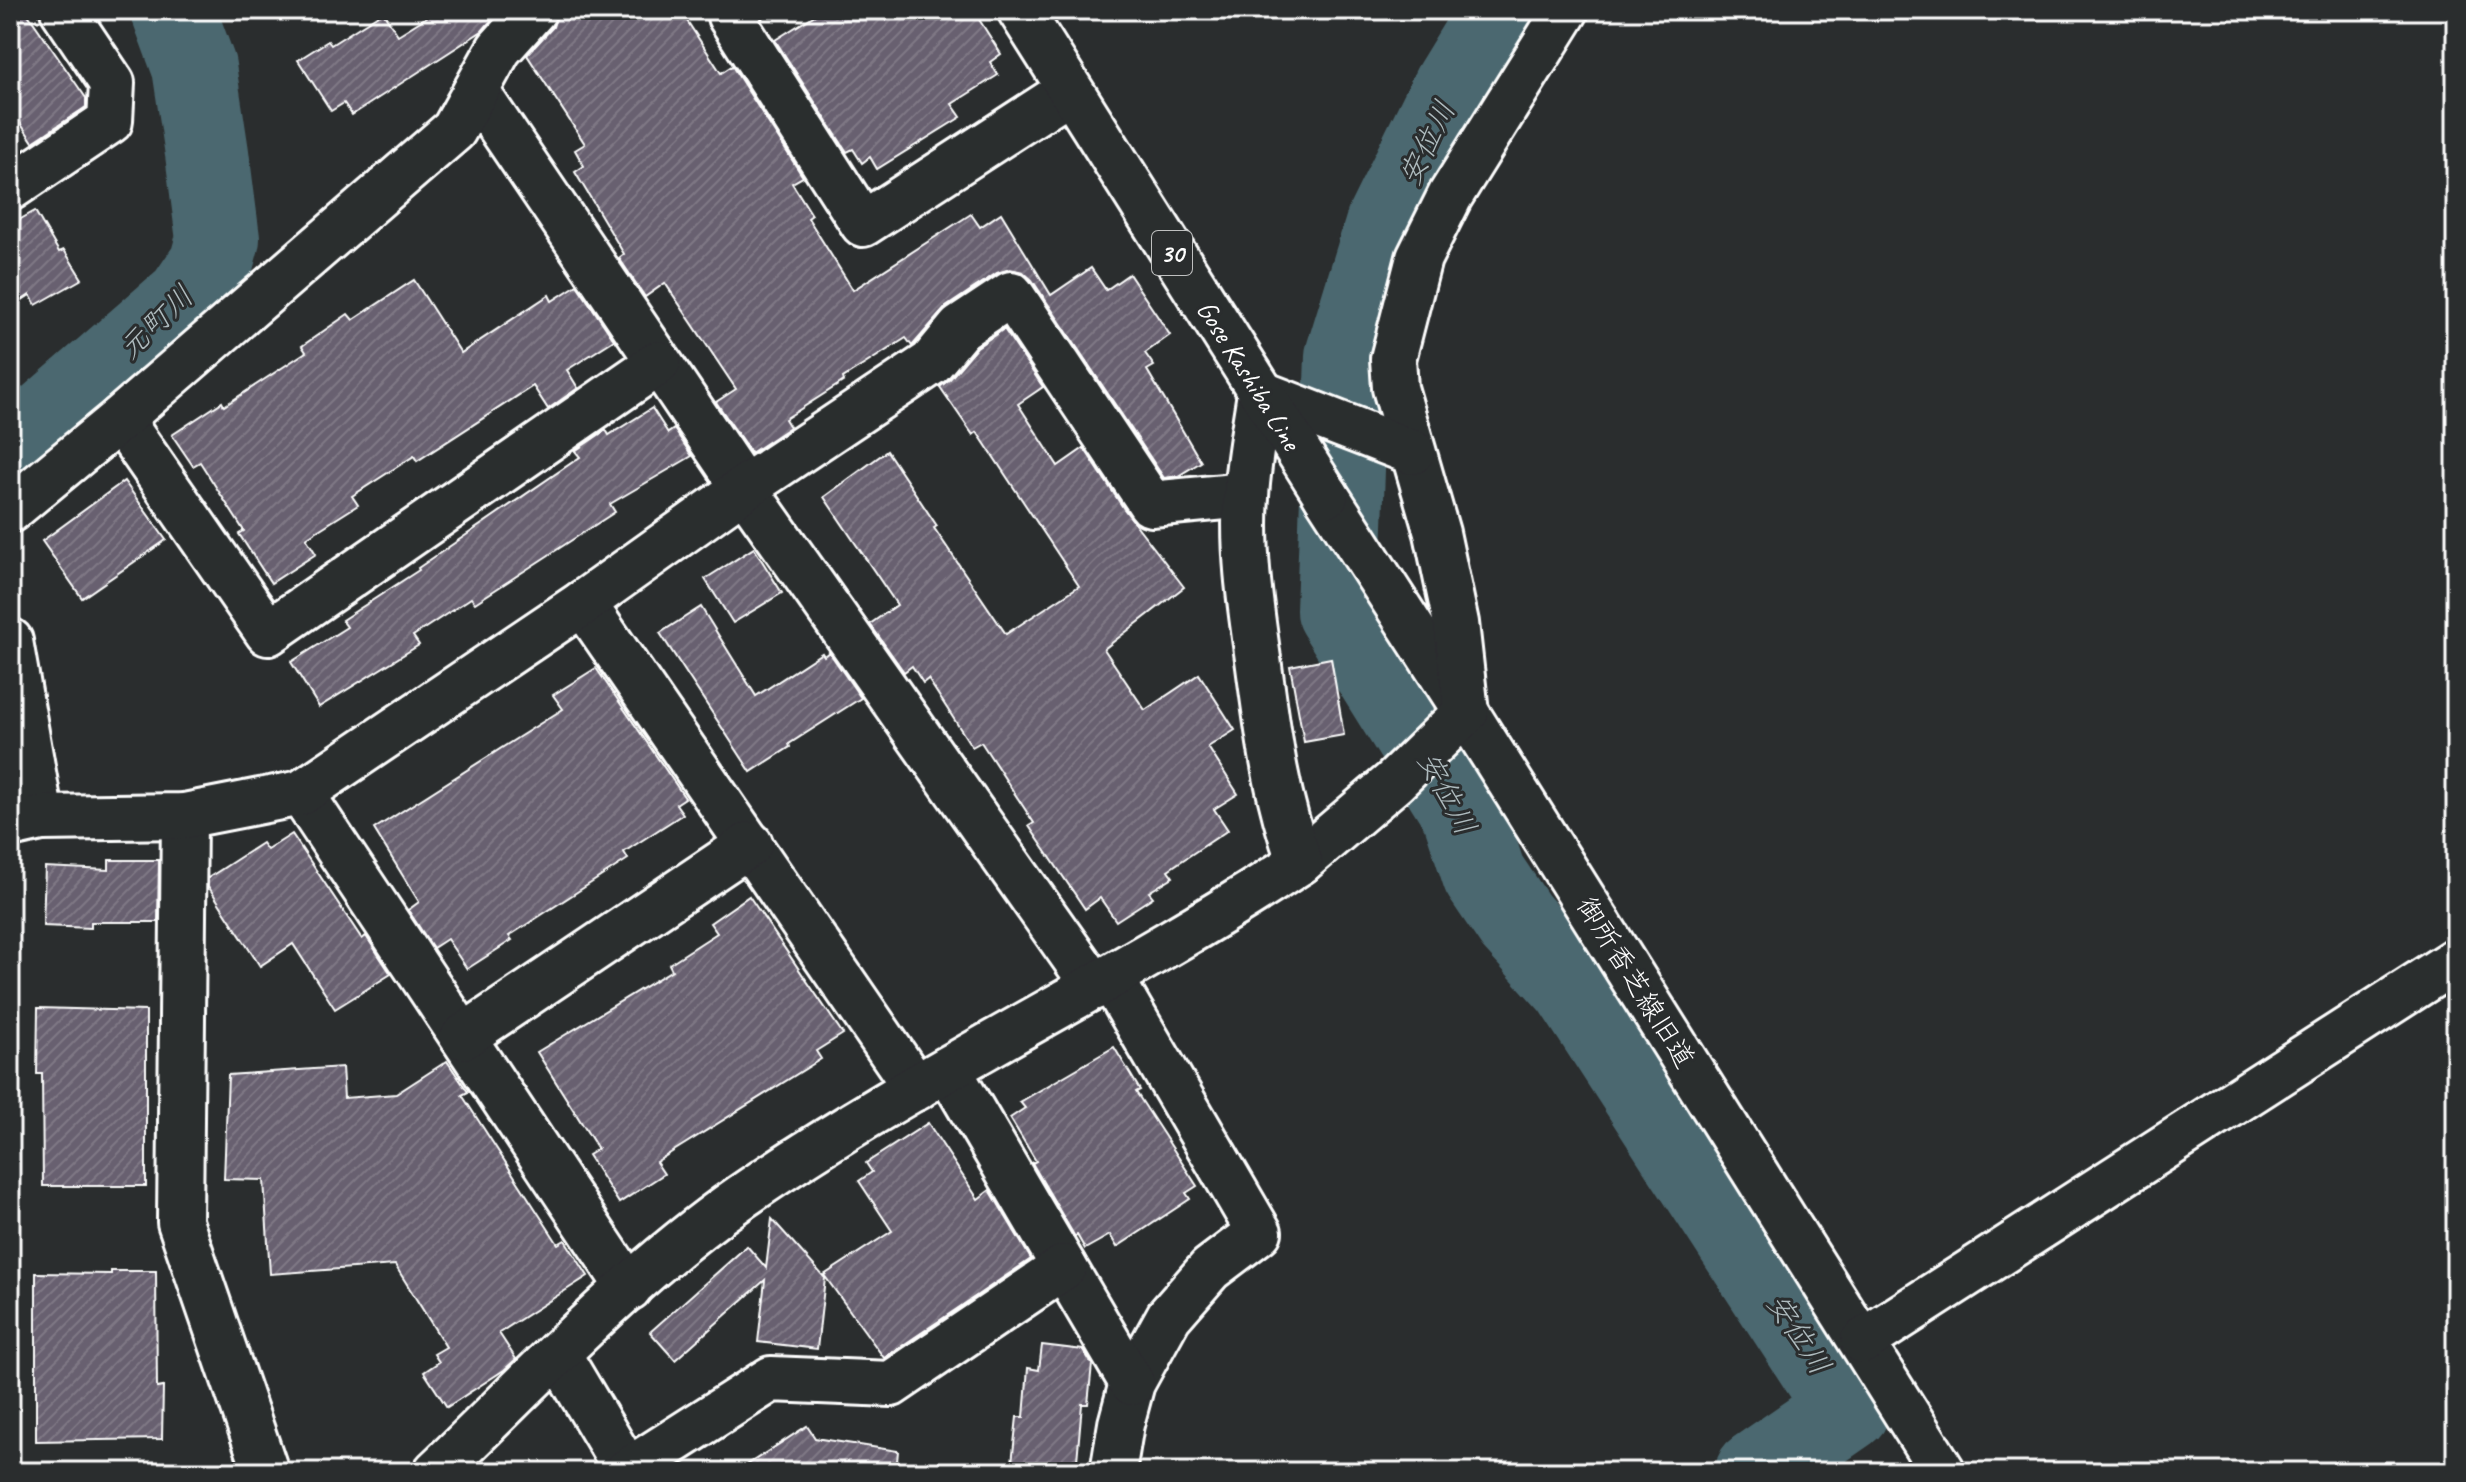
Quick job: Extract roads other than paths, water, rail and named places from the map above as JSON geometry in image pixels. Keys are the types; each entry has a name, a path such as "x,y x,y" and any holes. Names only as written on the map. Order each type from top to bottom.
{"street":[{"path":"10,188 110,121 112,83 63,10"},
{"path":"740,10 730,16 863,224 1070,90"},
{"name":"Gose Kashiba Line","path":"1020,10 1326,495"},
{"path":"436,1472 629,1288 687,1237 738,1199 817,1146 1227,910 1300,862 1394,782 1457,721 1456,623 1437,533 1395,446 1393,359 1419,258 1450,196 1566,10"},
{"path":"10,510 454,130 499,49 529,11"},
{"path":"476,91 744,488 1103,982 1259,1232 1210,1269 1169,1316 1132,1383 1113,1472"},
{"path":"10,641 25,822 184,816 301,793 931,363 960,328 1011,294 1151,504 1246,495"},
{"path":"120,419 268,633 658,363"},
{"path":"1300,862 1286,825 1275,779 1248,587 1246,495 1260,393 1395,446"},
{"name":"御所香芝線旧道","path":"1326,495 1406,620 1457,721 1863,1341 1943,1472"},
{"path":"583,603 750,844 932,1079 1064,1267 1132,1383"},
{"path":"301,793 629,1288"},
{"path":"184,816 180,1222 266,1472"},
{"path":"463,1037 750,844"},
{"path":"1863,1341 2456,960"},
{"path":"558,1354 628,1472 771,1379 891,1384 1064,1267"}],"waterway":[{"name":"元町川","path":"10,454 188,299 211,265 218,239 207,153 194,67 173,10"},
{"name":"安位川","path":"1501,10 1454,87 1388,222 1347,356 1338,611 1464,813 1484,875 1515,921 1573,985 1848,1409 1757,1472"},
{"name":"元町川","path":"10,760 13,781 10,789"}]}
